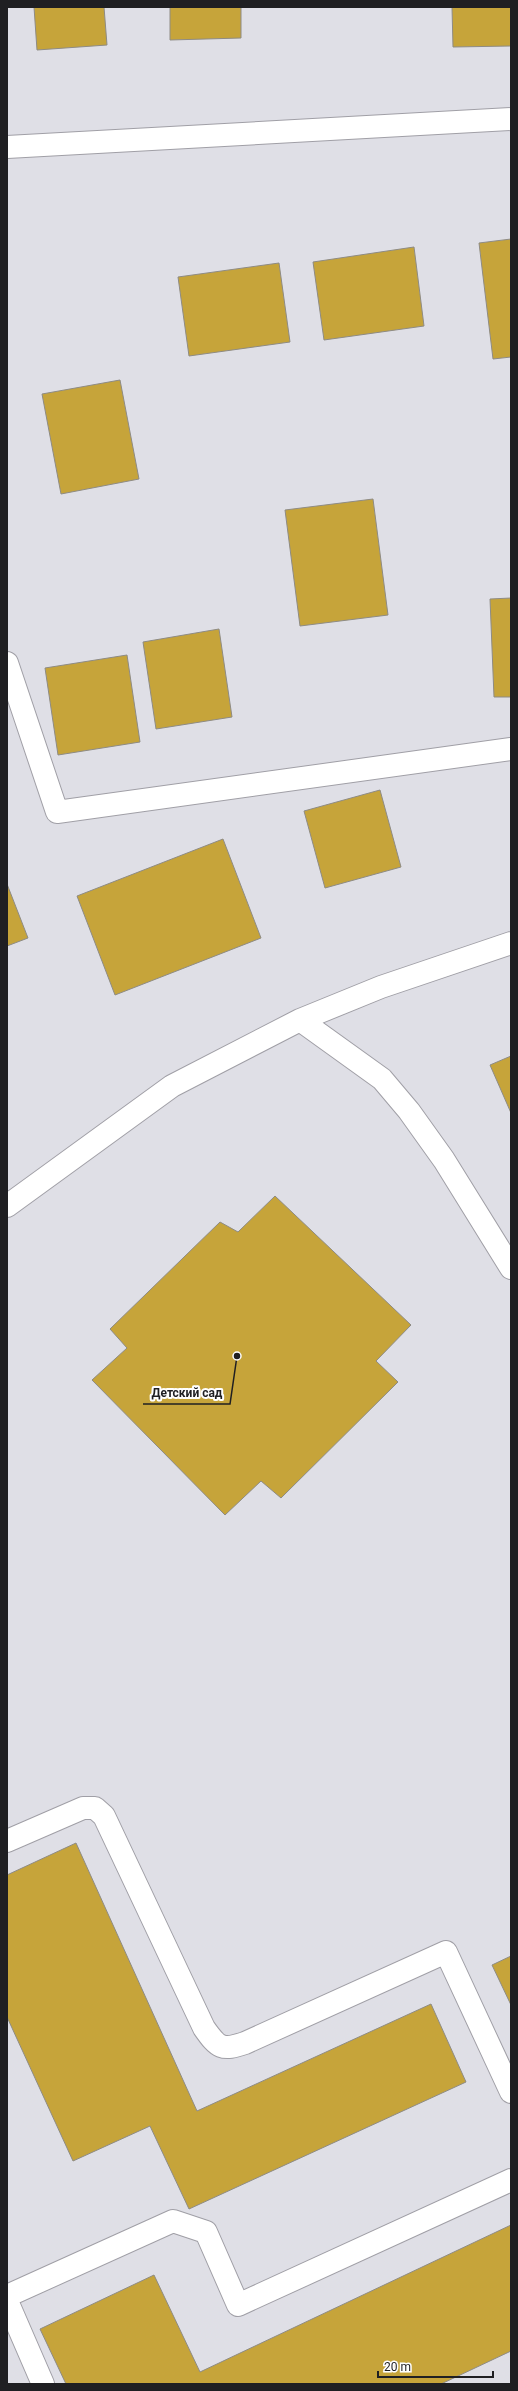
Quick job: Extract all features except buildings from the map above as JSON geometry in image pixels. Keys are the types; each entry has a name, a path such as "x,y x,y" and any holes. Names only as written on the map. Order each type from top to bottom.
{"street":[{"path":"7,147 511,119"},
{"path":"7,663 57,812 511,749"},
{"path":"7,1206 172,1086 300,1020 381,987 511,943"},
{"path":"300,1020 382,1080 404,1106 444,1160 511,1268"},
{"path":"7,1841 83,1808 95,1808 104,1816 204,2028 215,2044 228,2049 246,2044 446,1952 511,2092"},
{"path":"7,2296 173,2221 206,2232 238,2305 511,2180"},
{"path":"7,2300 43,2384"}],"place":[{"name":"Детский сад","path":"237,1356"}]}
